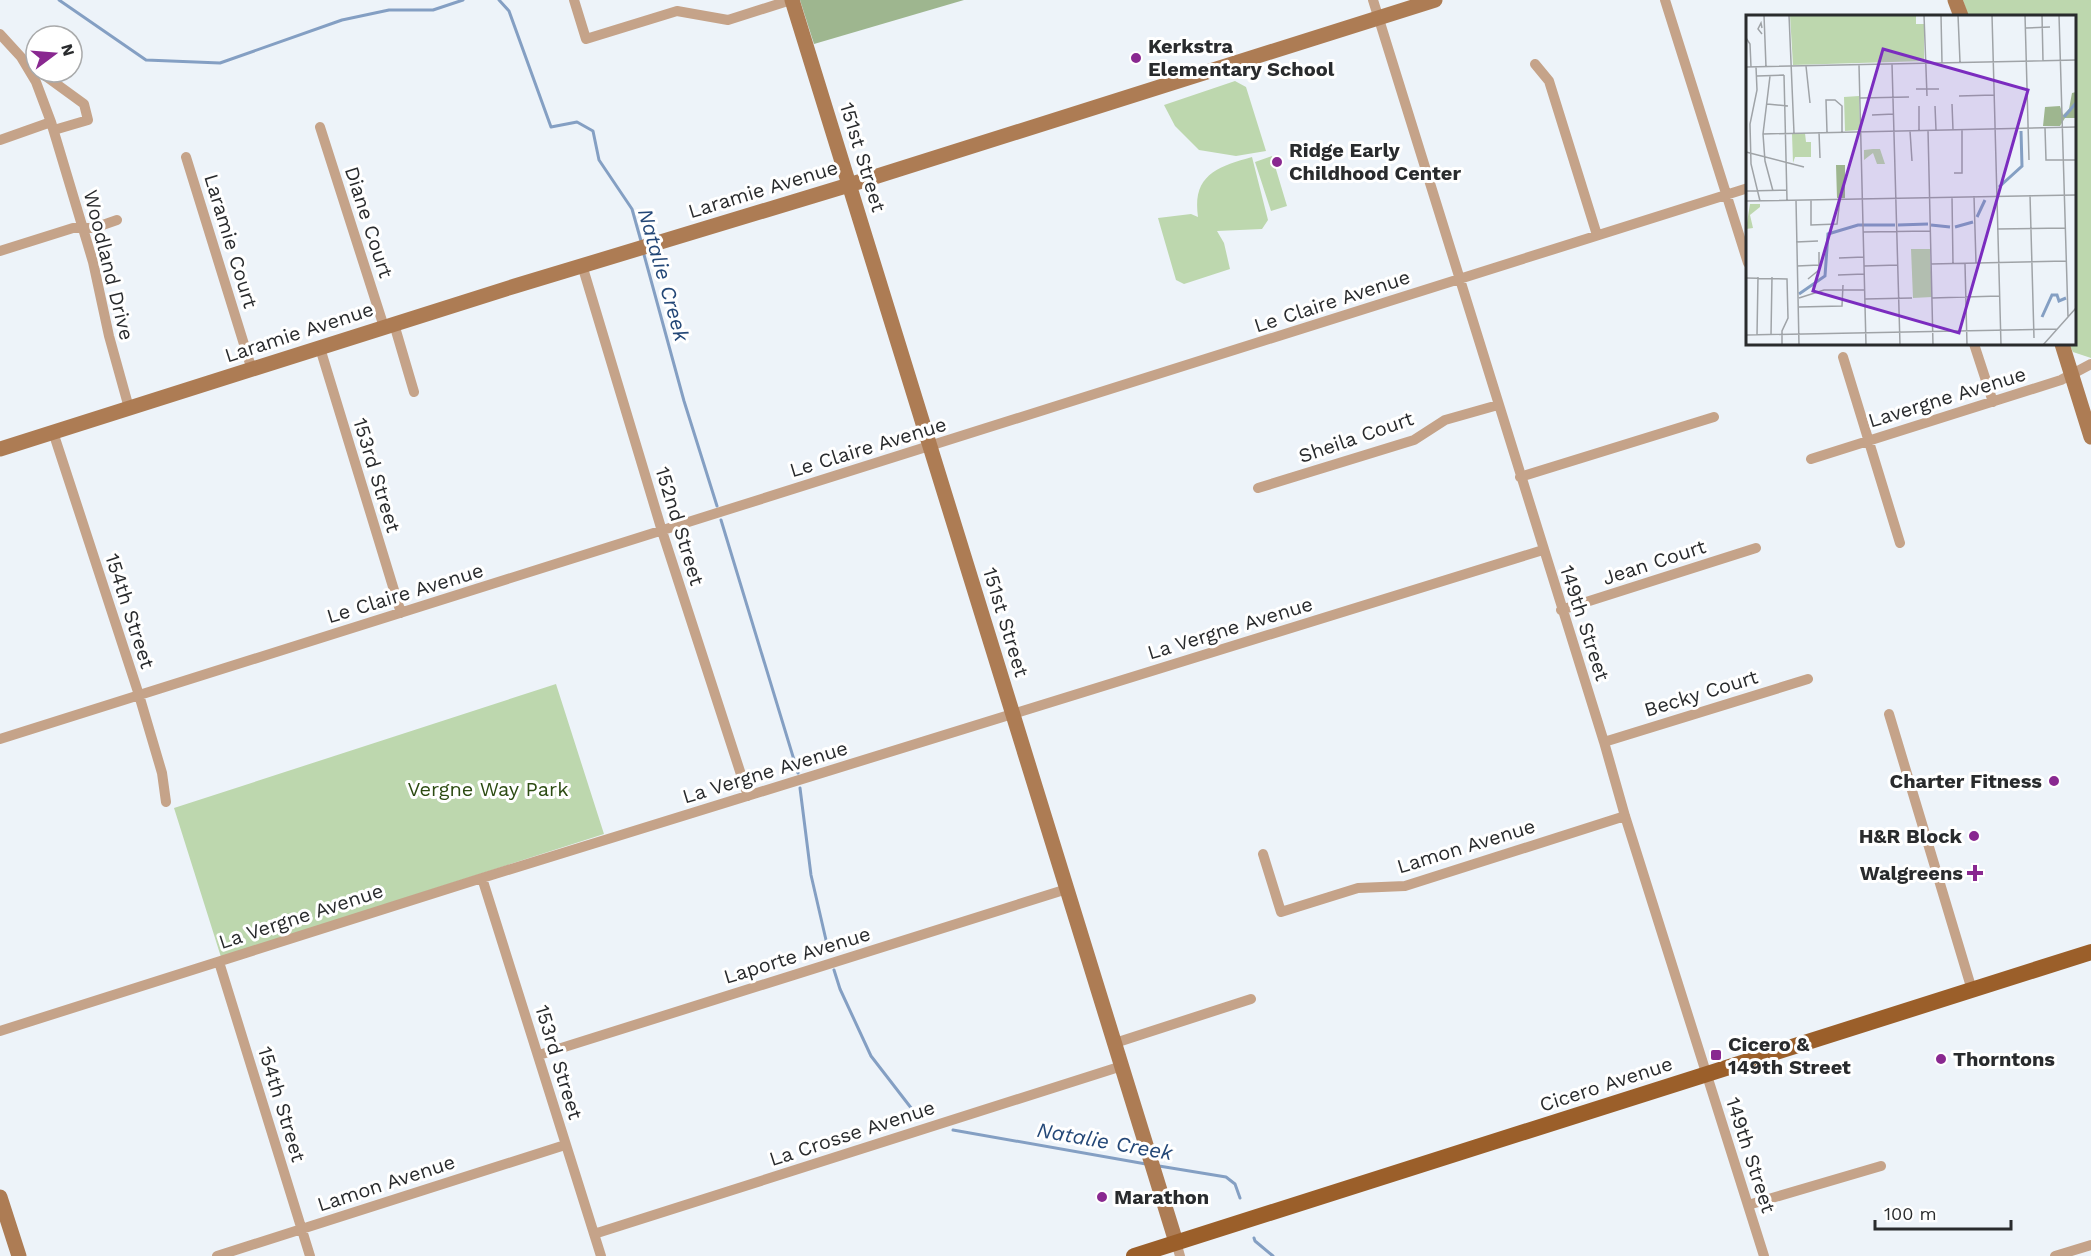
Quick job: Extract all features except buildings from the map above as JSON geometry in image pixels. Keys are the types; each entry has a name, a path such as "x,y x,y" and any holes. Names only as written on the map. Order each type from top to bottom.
{"main road":[{"name":"Cicero Avenue","path":"1134,1256 1178,1249 1706,1074 2091,952"}],"street":[{"path":"574,0 586,39 676,11 728,20 792,0"},
{"name":"151st Street","path":"792,0 1178,1249"},
{"name":"149th Street","path":"1373,0 1561,610 1604,742 1624,816 1764,1256"},
{"name":"Laramie Avenue","path":"0,449 1435,0"},
{"path":"1665,0 1746,257"},
{"path":"1955,0 1960,15"},
{"name":"Woodland Drive","path":"0,34 24,59"},
{"name":"Woodland Drive","path":"21,57 36,82 84,228 109,336 129,408"},
{"path":"1535,64 1549,81 1597,235"},
{"path":"0,140 52,126 88,120 84,104 56,84"},
{"name":"Diane Court","path":"320,127 414,392"},
{"name":"Laramie Court","path":"186,157 252,369"},
{"name":"Le Claire Avenue","path":"0,739 1746,189"},
{"path":"0,250 73,228 94,228 117,220"},
{"name":"152nd Street","path":"582,266 662,531 748,796"},
{"path":"1974,345 1993,402"},
{"path":"2062,345 2091,437"},
{"name":"153rd Street","path":"320,348 400,613"},
{"path":"1843,357 1900,543"},
{"name":"Lavergne Avenue","path":"1811,459 2057,382 2091,364"},
{"name":"Sheila Court","path":"1258,488 1414,440 1445,420 1498,405"},
{"path":"1520,477 1714,417"},
{"name":"154th Street","path":"53,432 139,695 162,772 166,802"},
{"name":"Jean Court","path":"1561,610 1756,548"},
{"name":"La Vergne Avenue","path":"0,1031 482,878 1543,550"},
{"name":"Becky Court","path":"1604,742 1808,679"},
{"path":"1888,714 1972,990"},
{"name":"Lamon Avenue","path":"1263,854 1281,912 1358,888 1405,886 1624,816"},
{"name":"153rd Street","path":"482,878 601,1256"},
{"name":"Laporte Avenue","path":"538,1054 1067,889"},
{"name":"154th Street","path":"219,962 310,1256"},
{"path":"1114,1043 1251,999"},
{"name":"La Crosse Avenue","path":"594,1234 1122,1066"},
{"name":"Lamon Avenue","path":"217,1256 565,1145"},
{"path":"1748,1205 1881,1166"},
{"path":"0,1197 19,1256"},
{"path":"2055,1256 2091,1245"}],"green space":[{"path":"800,0 964,0 814,44"},
{"path":"1963,0 2091,0 2091,358 2073,352 2070,345 2076,345 2076,15 1968,15"},
{"path":"1235,81 1246,87 1266,151 1236,156 1199,150 1175,126 1164,105"},
{"path":"1272,156 1287,206 1271,211 1255,162"},
{"path":"1252,157 1268,220 1262,229 1217,231 1224,243 1230,269 1184,284 1176,280 1158,218 1191,214 1198,217 1197,203 1203,182 1218,169"},
{"name":"Vergne Way Park","path":"556,684 604,834 221,957 174,808"}],"waterway":[{"name":"Natalie Creek","path":"59,0 146,60 220,63 342,20 389,10 433,10 463,0"},
{"name":"Natalie Creek","path":"499,0 509,11 551,127 577,122 593,131 599,160 632,209 641,241"},
{"name":"Natalie Creek","path":"643,251 684,401 717,506"},
{"name":"Natalie Creek","path":"721,520 798,773"},
{"name":"Natalie Creek","path":"800,788 811,875 829,953"},
{"name":"Natalie Creek","path":"834,970 840,989 871,1056 915,1113 924,1116"},
{"name":"Natalie Creek","path":"953,1130 1146,1164"},
{"name":"Natalie Creek","path":"1159,1166 1226,1177 1235,1184 1240,1198"},
{"name":"Natalie Creek","path":"1254,1238 1273,1256"}],"place":[{"name":"Kerkstra Elementary School","path":"1136,58"},
{"name":"Ridge Early Childhood Center","path":"1277,162"},
{"name":"Charter Fitness","path":"2054,781"},
{"name":"H&R Block","path":"1974,836"},
{"name":"Walgreens","path":"1975,873"},
{"name":"Cicero & 149th Street","path":"1716,1055"},
{"name":"Thorntons","path":"1941,1059"},
{"name":"Marathon","path":"1102,1197"}]}
